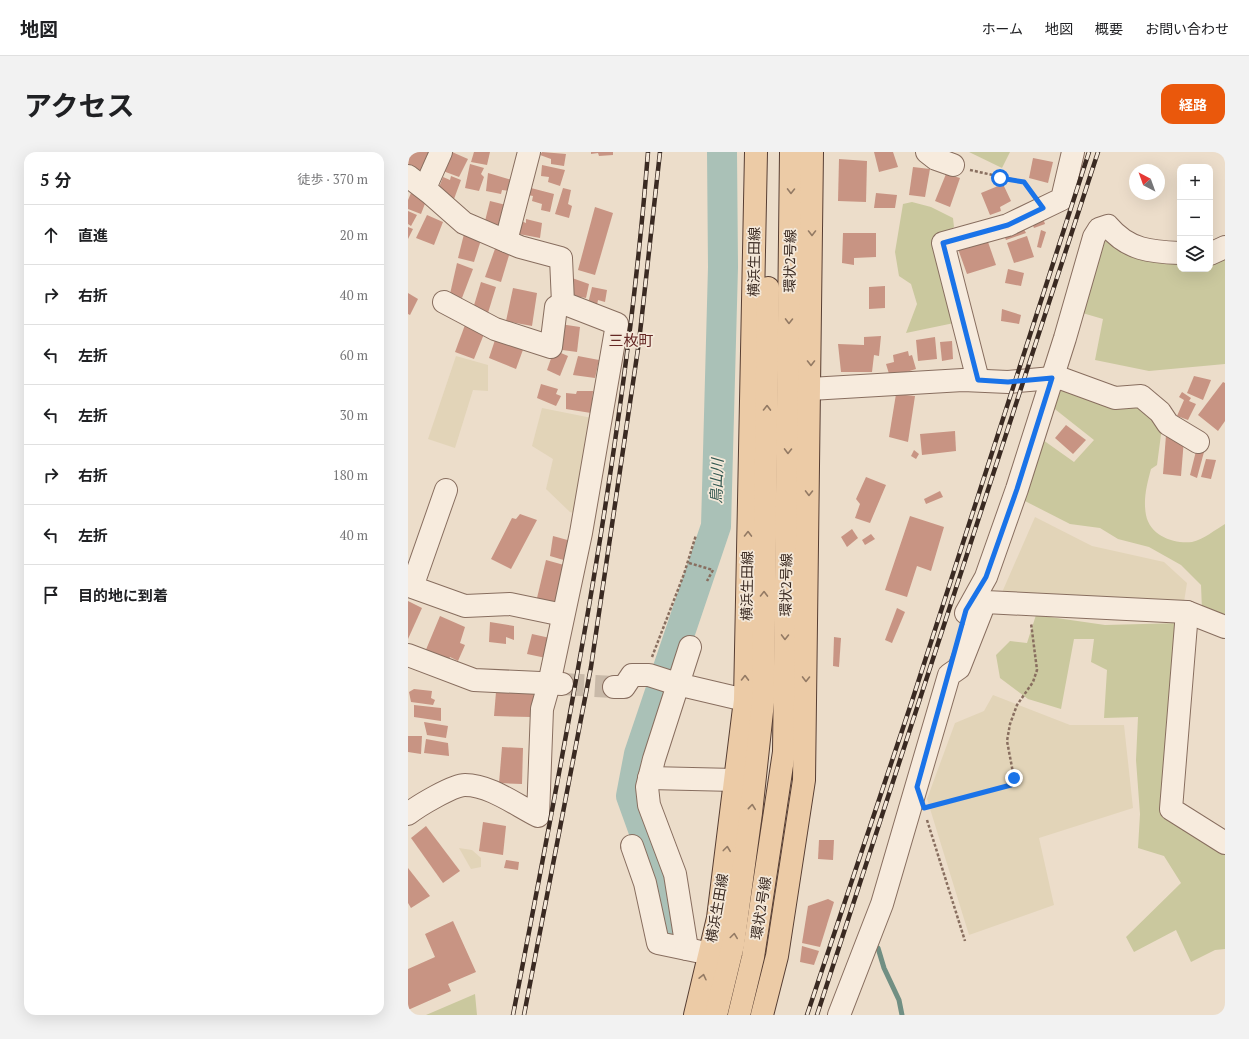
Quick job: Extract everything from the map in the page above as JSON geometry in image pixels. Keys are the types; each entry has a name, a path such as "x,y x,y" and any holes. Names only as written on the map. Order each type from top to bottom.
{"main road":[{"name":"横浜生田線","path":"695,1015 718,918 745,700 756,152"},
{"name":"環状2号線","path":"716,1015 733,945 751,813 763,702 770,152"},
{"name":"環状2号線","path":"740,1015 753,957 784,752 791,152"},
{"path":"762,1015 777,956 804,780 812,152"}],"street":[{"path":"442,152 416,182 464,223 520,247 561,258 563,302"},
{"path":"506,241 529,152"},
{"path":"927,152 936,159 953,165"},
{"path":"978,380 943,243 1008,225 1062,199 1073,152"},
{"path":"840,1015 882,904 950,675 966,610 986,577 1017,489 1094,237 1099,229 1108,226 1118,238 1140,248 1155,252 1177,253"},
{"path":"1213,253 1225,247"},
{"path":"444,302 495,329 551,347 556,307 563,302"},
{"path":"408,814 443,793 464,785 486,789 538,816 542,709 556,684 563,615 581,532 616,324 563,302"},
{"path":"810,389 978,380 1008,382 1052,378 1063,379 1114,398 1141,396 1160,412 1168,424 1198,442"},
{"path":"446,490 412,587 465,606 510,604 563,615"},
{"path":"950,675 959,668 985,602 1187,612 1225,627"},
{"path":"1187,612 1171,809 1225,843"},
{"path":"687,949 674,874 649,805 647,787 677,684 690,647"},
{"path":"408,655 474,680 556,684"},
{"path":"614,686 624,687 632,675 647,675 677,684 745,700"},
{"path":"649,778 735,780"},
{"path":"632,846 645,884 658,943 709,954"}],"path":[{"path":"953,165 1024,182 1043,208"},
{"path":"647,675 684,574 696,535"},
{"path":"689,563 713,570 706,581"},
{"path":"917,787 924,808 1011,785 1014,778 1007,741 1010,724 1017,705 1033,682 1037,670 1029,604"},
{"path":"926,815 965,940"}],"shaded area":[{"path":"969,152 1010,152 1002,168"},
{"path":"912,202 931,207 953,218 954,227 935,240 954,323 906,333 917,304 911,284 899,276 895,252 903,204"},
{"path":"1100,240 1177,259 1177,272 1213,272 1213,259 1225,255 1225,364 1149,371 1095,360 1103,319 1079,312"},
{"path":"456,356 488,365 488,391 473,390 455,448 428,439"},
{"path":"1067,390 1108,407 1141,407 1162,427 1157,465 1151,469 1145,497 1148,522 1152,528 1164,537 1178,542 1196,541 1225,524 1225,619 1202,610 1201,585 1181,565 1149,547 1118,539 1100,528 1070,524 1021,499 1043,440 1074,462 1094,440 1051,406 1055,392"},
{"path":"542,408 592,418 577,514 570,512 546,489 553,459 532,446"},
{"path":"1035,517 1092,546 1164,562 1187,583 1184,602 1000,597"},
{"path":"1036,615 1105,625 1181,623 1167,812 1225,851 1225,949 1215,950 1191,962 1176,930 1134,952 1126,937 1181,883 1164,856 1138,848 1140,814 1136,760 1138,717 1104,718 1107,670 1091,662 1094,639 1074,639 1061,709 1028,699 1000,678 996,655 1010,641 1027,643"},
{"path":"993,695 1070,725 1124,725 1133,808 1039,838 1054,905 969,935 927,799 955,723 984,711"},
{"path":"459,848 472,850 481,858 481,867 471,869"},
{"path":"475,994 477,1015 426,1015"}],"building":[{"path":"410,152 431,152 422,172 408,166"},
{"path":"452,152 468,159 459,177 443,171"},
{"path":"474,152 490,152 487,165 471,162"},
{"path":"542,152 566,154 564,166 551,164 551,159 540,155"},
{"path":"591,152 613,152 613,155 599,156 598,153 591,154"},
{"path":"874,152 893,152 898,167 879,172"},
{"path":"1033,158 1053,162 1048,183 1029,178"},
{"path":"839,159 867,161 866,202 838,201"},
{"path":"470,164 484,168 481,174 484,177 479,191 465,188"},
{"path":"542,165 565,170 560,186 548,182 549,177 541,176"},
{"path":"913,167 930,169 925,197 909,195"},
{"path":"488,173 512,180 510,191 502,190 501,194 486,191"},
{"path":"946,174 960,178 950,207 935,201"},
{"path":"451,176 461,180 454,199 438,190 443,177 450,180"},
{"path":"1003,184 1011,201 1000,207 1001,211 990,215 981,193"},
{"path":"531,188 554,194 550,212 541,210 542,204 532,201 533,196 528,195"},
{"path":"563,188 571,190 568,204 572,206 569,218 555,214"},
{"path":"411,193 426,201 421,214 408,209 408,200"},
{"path":"876,193 897,195 895,208 874,208"},
{"path":"490,201 510,206 499,227 485,221"},
{"path":"595,207 613,213 595,275 578,270"},
{"path":"408,211 417,215 411,226 408,224"},
{"path":"427,215 443,222 434,245 416,238"},
{"path":"1042,215 1045,224 1034,228 1030,219"},
{"path":"526,219 542,223 540,238 519,234 521,221 526,223"},
{"path":"1021,224 1026,233 1006,240 1002,231"},
{"path":"408,227 413,229 408,239"},
{"path":"1041,230 1046,232 1041,248 1037,247"},
{"path":"843,233 876,233 876,257 854,258 854,265 842,263"},
{"path":"464,234 481,240 474,262 458,258"},
{"path":"1027,236 1034,257 1014,263 1007,243"},
{"path":"988,242 996,265 967,274 958,249"},
{"path":"496,246 510,252 501,282 485,277"},
{"path":"457,263 473,269 462,298 450,294"},
{"path":"1008,269 1024,273 1021,286 1005,283"},
{"path":"572,278 589,284 586,298 580,297 580,303 571,296 574,287 570,285"},
{"path":"481,282 496,287 487,316 472,312"},
{"path":"885,286 885,308 869,309 869,287"},
{"path":"592,287 607,290 605,302 598,300 596,310 587,308"},
{"path":"513,288 537,293 532,326 506,321"},
{"path":"408,293 418,299 410,315 408,314"},
{"path":"1002,309 1021,315 1019,324 1001,321"},
{"path":"560,324 580,327 577,352 555,349"},
{"path":"465,325 484,334 474,359 455,352"},
{"path":"881,336 879,356 874,355 872,372 841,372 838,344 864,345 864,337"},
{"path":"496,337 524,347 516,369 489,358"},
{"path":"935,337 937,359 918,361 916,340"},
{"path":"952,341 953,359 942,361 940,342"},
{"path":"554,350 568,356 560,376 547,370"},
{"path":"908,351 909,356 912,355 916,369 890,377 886,364 894,362 893,355"},
{"path":"578,356 599,360 595,378 573,375"},
{"path":"1194,376 1211,380 1203,400 1187,393"},
{"path":"1223,382 1225,383 1225,421 1218,431 1198,415"},
{"path":"541,384 558,389 556,394 561,396 556,406 537,398"},
{"path":"577,391 593,391 591,413 566,409 566,393 576,394"},
{"path":"1182,392 1191,398 1189,401 1196,404 1188,420 1177,416 1184,400 1179,397"},
{"path":"896,394 915,396 908,442 889,437"},
{"path":"1066,425 1086,440 1073,454 1055,438"},
{"path":"955,431 956,451 922,455 920,434"},
{"path":"1166,435 1184,439 1181,476 1163,474"},
{"path":"914,450 919,454 916,459 911,456"},
{"path":"1196,451 1204,452 1197,478 1190,475"},
{"path":"1206,459 1216,460 1211,479 1201,477"},
{"path":"866,477 886,485 870,523 855,518 860,504 856,499"},
{"path":"940,491 943,497 926,504 924,499"},
{"path":"520,514 537,520 511,569 491,559 512,518 516,519"},
{"path":"910,516 944,527 931,571 917,566 907,597 885,590"},
{"path":"852,529 858,538 847,547 841,537"},
{"path":"871,534 875,539 865,545 862,540"},
{"path":"553,536 571,541 567,561 550,556"},
{"path":"546,560 564,565 555,602 537,598"},
{"path":"408,601 422,608 408,639"},
{"path":"897,608 905,612 892,643 885,640"},
{"path":"440,616 465,627 460,643 465,645 458,661 450,657 448,662 425,652"},
{"path":"490,622 514,626 514,640 506,637 506,644 489,642"},
{"path":"532,634 550,638 546,658 527,654"},
{"path":"834,637 841,638 839,667 833,666"},
{"path":"414,689 432,691 431,698 435,700 433,705 411,702 409,692"},
{"path":"496,692 534,694 531,717 494,716"},
{"path":"414,705 441,708 441,721 414,717"},
{"path":"424,722 448,726 446,738 427,735"},
{"path":"408,736 422,736 421,754 408,752"},
{"path":"426,739 448,743 449,756 424,753"},
{"path":"502,747 523,748 522,784 499,783"},
{"path":"483,822 506,826 503,855 479,851"},
{"path":"426,826 460,871 443,883 411,838"},
{"path":"819,840 834,840 833,860 818,859"},
{"path":"506,860 519,862 518,870 504,868"},
{"path":"408,868 430,896 411,908 408,903"},
{"path":"828,899 834,902 820,947 802,943 808,906"},
{"path":"453,921 476,972 448,984 451,991 408,1010 408,969 435,957 425,934"},
{"path":"802,946 819,951 814,965 800,962"}],"waterway":[{"name":"鳥山川","path":"671,935 658,871 631,796 639,754 716,526 723,267 722,152"},
{"path":"878,948 884,968 899,1000 902,1015"}],"tunnel":[{"path":"562,684 614,687"}],"railway":[{"path":"513,1015 574,693 610,478 638,261 648,152"},
{"path":"524,1015 591,667 639,342 660,152"},
{"path":"807,1015 912,701 1089,152"},
{"path":"817,1015 1098,152"}],"district":[{"name":"三枚町","path":"631,341"}],"route":[{"path":"1000,178 1024,182 1043,208 992,231 966,236 943,243 978,380 1008,382 1052,378 1017,489 986,577 966,610 950,675 917,787 924,808 1011,785 1014,778"}]}
